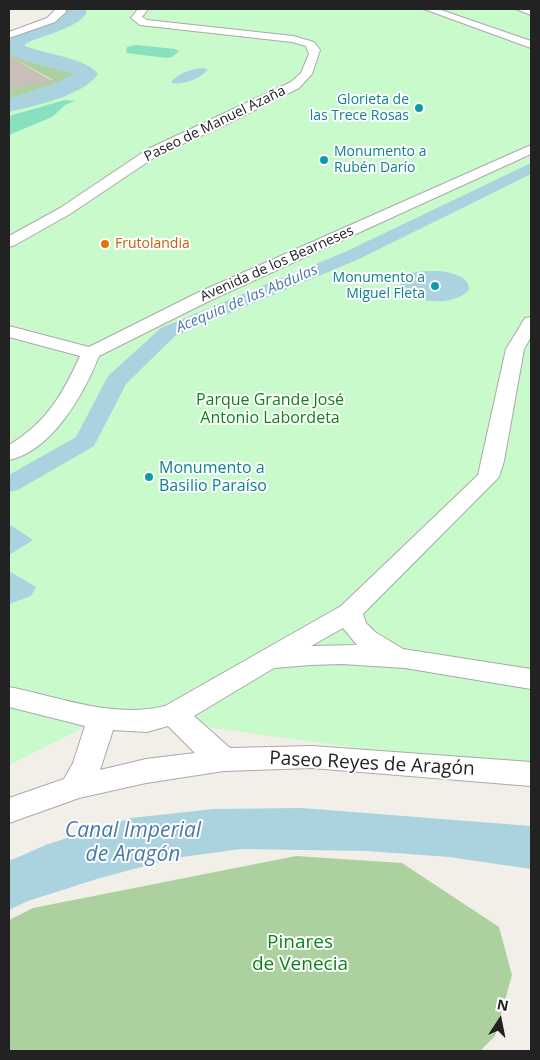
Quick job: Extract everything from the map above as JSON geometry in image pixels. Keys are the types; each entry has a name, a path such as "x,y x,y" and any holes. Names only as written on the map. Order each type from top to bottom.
{"street":[{"path":"9,34 51,20 61,12 61,9"},
{"name":"Paseo de Manuel Azaña","path":"9,242 65,211 153,152 218,123 295,85 306,74 315,54 315,50 310,44 293,39 144,23 136,18 143,9"},
{"path":"429,9 531,45"},
{"path":"521,9 531,12"},
{"name":"Avenida de los Bearneses","path":"90,353 203,297 531,149"},
{"path":"9,696 102,719 147,721 174,714 350,612 488,477 516,349 531,322"},
{"path":"9,331 90,353 78,384 66,404 48,425 23,446 9,454"},
{"path":"350,612 353,624 360,633 381,650 398,656"},
{"path":"262,664 307,656 347,654 398,656 531,679"},
{"path":"174,714 224,760"},
{"path":"75,787 84,774 90,760 102,719"},
{"name":"Paseo Reyes de Aragón","path":"9,811 75,787 146,771 224,760 312,757 531,774"}],"green space":[{"path":"61,9 77,9 77,14 65,22 32,32 62,63 79,68 87,74 62,89 9,105 9,89 53,80 9,56 9,35 51,20"},
{"name":"Parque Grande José Antonio Labordeta","path":"77,9 531,9 531,770 503,768 111,714 9,765 9,105 62,88 87,74 79,68 33,57 14,49 15,41 32,32 65,22 77,14"},
{"path":"136,45 179,51 172,57 167,58 126,53 127,47"},
{"path":"65,100 75,101 65,105 52,117 9,135 9,116"},
{"name":"Pinares de Venecia","path":"296,856 402,863 499,927 512,975 495,1036 480,1051 9,1051 9,920 33,908"}],"water":[{"path":"203,68 208,70 196,79 181,83 171,83 181,74"},
{"path":"422,271 440,271 463,278 469,290 454,299 434,301 415,297 400,287 401,281 409,274"},
{"path":"9,524 33,540 9,555"},
{"path":"9,571 36,587 31,596 9,604"},
{"name":"Canal Imperial de Aragón","path":"302,808 531,826 531,869 449,857 367,851 241,849 175,858 100,878 28,901 9,910 9,861 48,844 131,818 214,809"}],"building":[{"path":"9,56 53,81 9,89"}],"waterway":[{"path":"9,105 62,89 87,74 79,68 33,57 14,49 15,41 32,32 65,22 77,14 77,9"},
{"name":"Acequia de las Abdulas","path":"9,485 86,441 116,381 168,332 351,256 531,168"}],"place":[{"name":"Glorieta de las Trece Rosas","path":"419,108"},
{"name":"Monumento a Rubén Darío","path":"324,160"},
{"name":"Frutolandia","path":"105,244"},
{"name":"Monumento a Miguel Fleta","path":"435,286"},
{"name":"Monumento a Basilio Paraíso","path":"149,477"}]}
